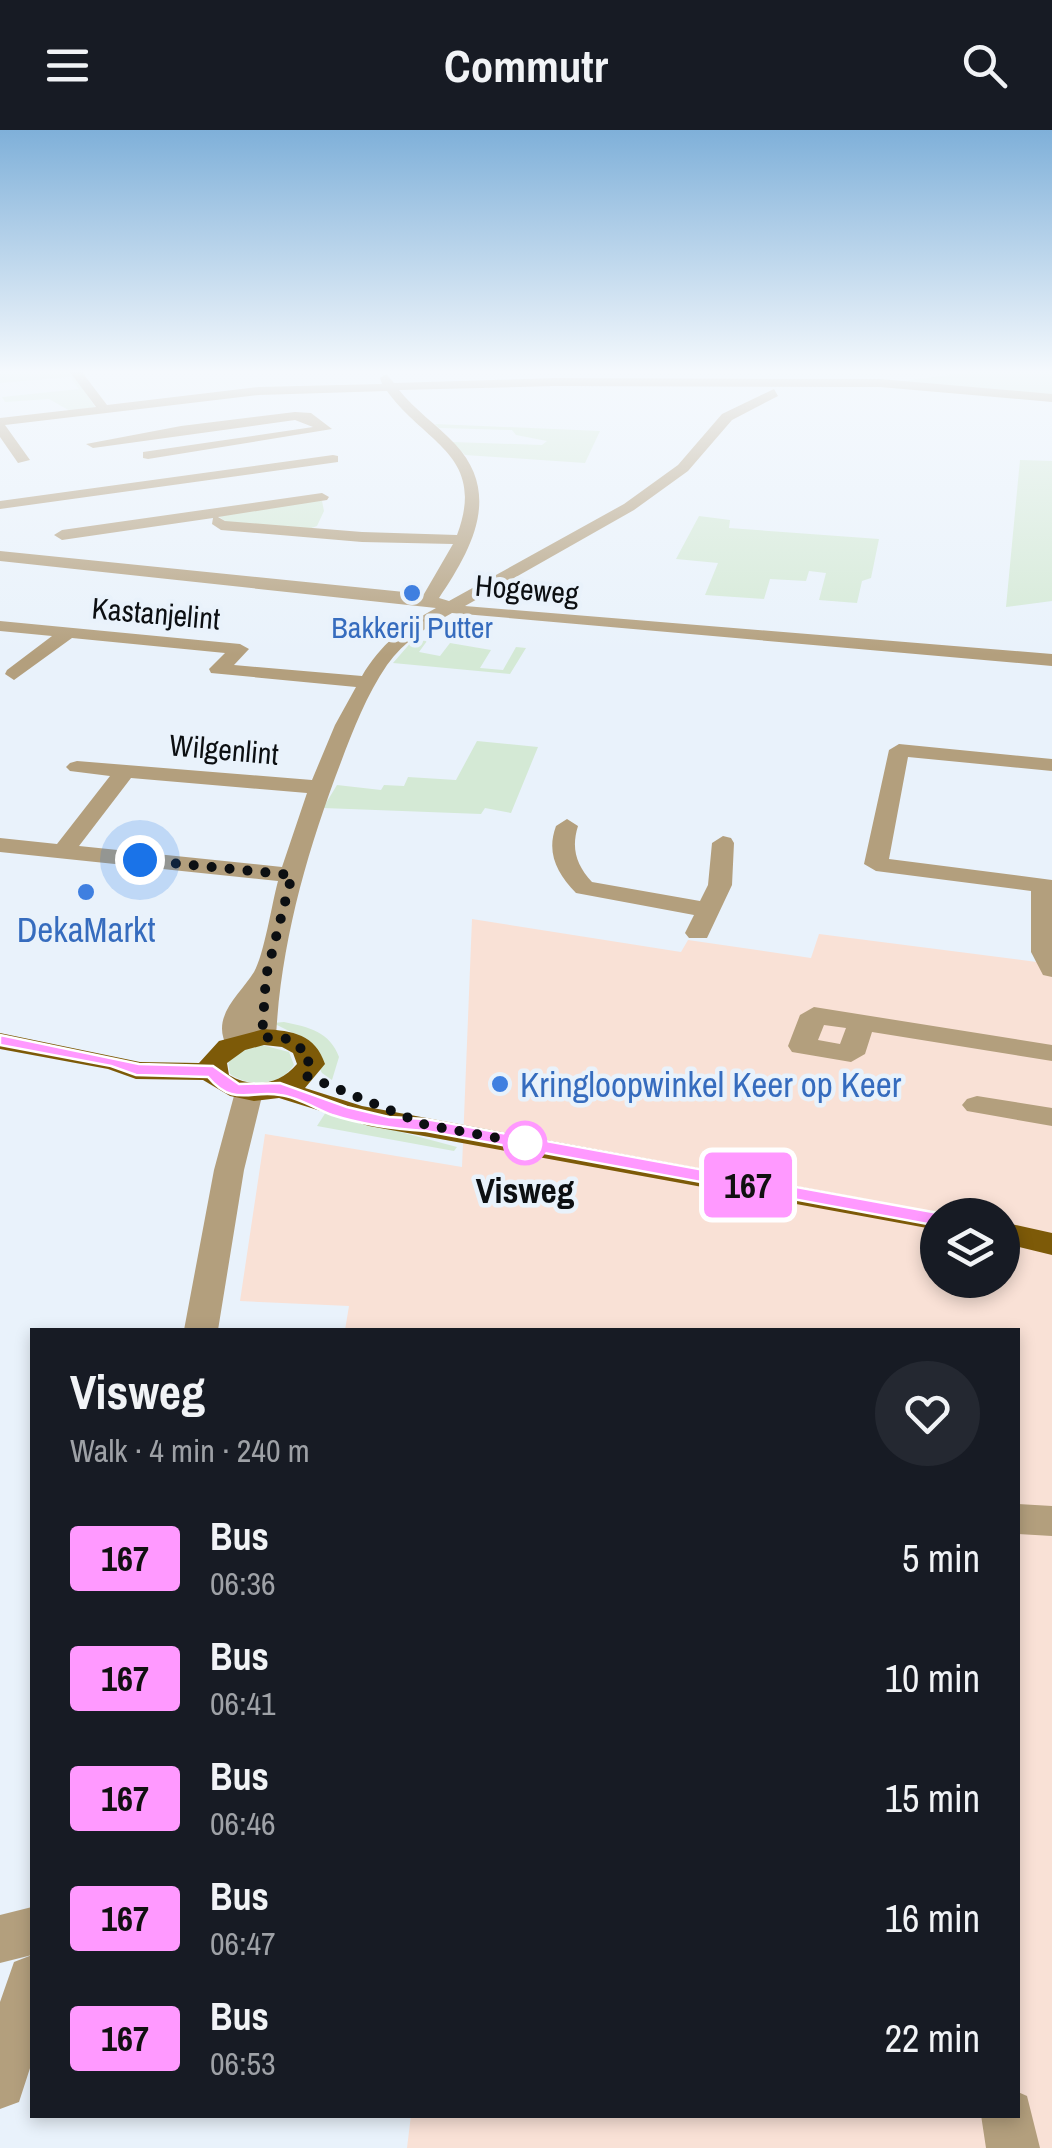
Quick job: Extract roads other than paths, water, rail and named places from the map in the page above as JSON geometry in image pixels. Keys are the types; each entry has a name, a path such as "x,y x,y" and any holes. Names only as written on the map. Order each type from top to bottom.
{"main road":[{"path":"0,1041 115,1062 136,1070 289,1039 306,1049 311,1064 292,1082 248,1092 224,1085 233,1051"},
{"path":"292,1082 377,1121 426,1125 920,1217"},
{"path":"1020,1233 1052,1235"},
{"path":"1020,1236 1052,1244"}],"street":[{"path":"62,535 92,512 285,466"},
{"path":"286,466 323,515"},
{"path":"440,604 473,516 476,494 464,466"},
{"path":"233,1051 266,976 319,786 366,682 405,634 440,604 629,508 684,466"},
{"path":"0,505 92,512 323,515 462,540"},
{"path":"210,513 221,524 323,515"},
{"name":"Hogeweg","path":"0,556 440,604 466,612 1052,660"},
{"name":"Kastanjelint","path":"0,626 240,648 218,669 366,682"},
{"name":"Kastanjelint","path":"14,674 68,632"},
{"path":"1052,765 900,750 876,864 1048,887 1044,952 1052,968"},
{"name":"Wilgenlint","path":"78,767 319,786"},
{"name":"Wilgenlint","path":"64,850 125,771"},
{"path":"568,826 563,836 564,860 584,888 709,910"},
{"path":"698,934 722,874 722,843"},
{"path":"0,846 292,875"},
{"path":"861,1022 1052,1053"},
{"path":"201,1328 229,1170 248,1092"},
{"path":"978,1105 1052,1117"},
{"path":"1020,1520 1052,1521"},
{"path":"0,1939 30,1932"},
{"path":"0,2083 30,1986"},
{"path":"1008,2118 1013,2148"}],"place":[{"name":"Bakkerij Putter","path":"412,593"},
{"name":"DekaMarkt","path":"86,892"},
{"name":"Kringloopwinkel Keer op Keer","path":"500,1084"},
{"name":"Visweg","path":"525,1143"}]}
